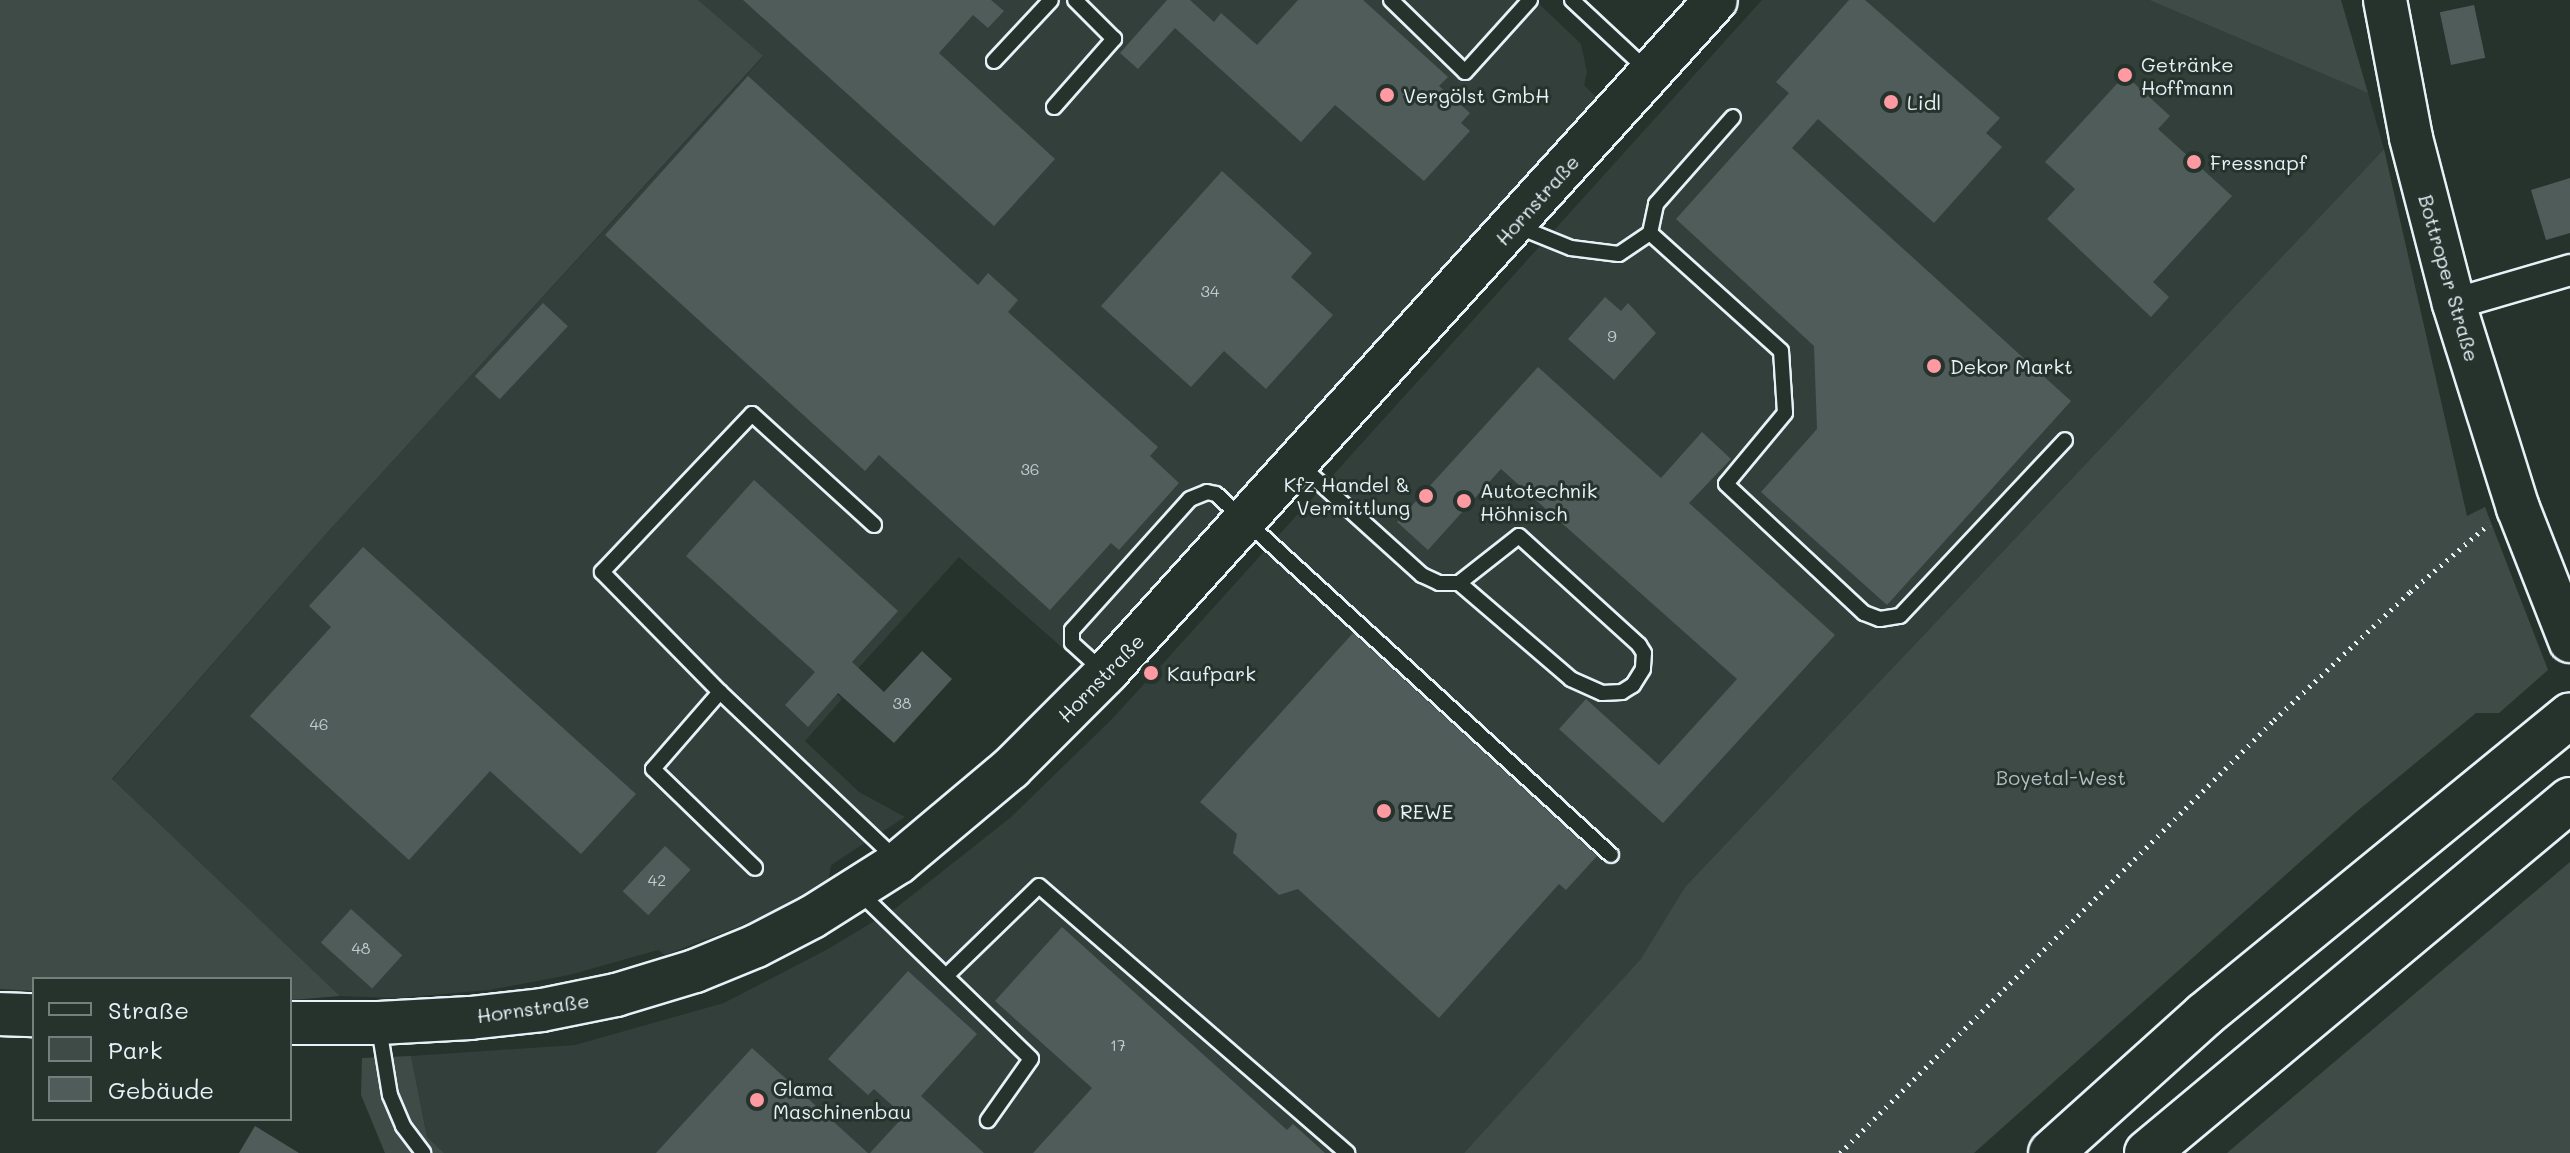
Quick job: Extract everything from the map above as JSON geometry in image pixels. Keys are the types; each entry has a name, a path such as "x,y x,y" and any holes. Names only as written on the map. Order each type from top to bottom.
{"highway":[{"path":"2051,1153 2204,1015 2560,723"},
{"path":"2147,1153 2570,800"}],"street":[{"name":"Hornstraße","path":"292,1023 379,1023 542,1010 616,995 695,971 756,946 857,890 899,862 1020,760 1106,673 1515,226 1716,0"},
{"name":"Bottroper Straße","path":"2385,0 2411,138 2454,304 2518,508 2570,641"},
{"path":"2454,304 2570,270"},
{"path":"0,1014 32,1015"}],"lane":[{"path":"994,61 1051,0"},
{"path":"1054,107 1114,39 1075,0"},
{"path":"1391,0 1465,72 1530,0"},
{"path":"1572,0 1650,73"},
{"path":"1515,226 1571,248 1619,254 1650,233 1656,204 1733,117"},
{"path":"1650,233 1781,351 1785,413 1726,484 1864,613 1880,619 1900,616 2065,440"},
{"path":"874,525 752,414 602,572 720,692 899,862"},
{"path":"1299,464 1422,575 1439,583 1459,583 1519,536 1639,645 1644,653 1643,669 1633,685 1622,692 1602,693 1571,679 1459,583"},
{"path":"1106,673 1072,643 1072,630 1190,499 1207,492 1216,494 1611,855"},
{"path":"720,692 653,769 755,868"},
{"path":"946,976 1039,886 1347,1153"},
{"path":"857,890 1031,1059 988,1120"},
{"path":"379,1023 390,1095 403,1126 423,1153"}],"path":[{"path":"1840,1153 2274,720 2480,529 2518,508"}],"shaded area":[{"path":"698,0 1535,0 1581,44 1587,72 1584,85 1598,99 1083,666 959,557 836,693 842,699 805,741 859,792 905,817 831,865 828,883 769,915 665,955 658,950 569,975 489,990 396,998 340,996 112,780 325,535 763,57"},
{"path":"1762,0 2149,0 2368,93 2384,149 1685,887 1642,959 1464,1153 444,1153 427,1137 411,1056 575,1045 724,1003 828,949 896,908 1010,818 1111,720"}],"green space":[{"path":"0,0 698,0 763,56 325,535 112,779 340,996 292,1000 292,977 32,977 32,991 0,989"},
{"path":"2149,0 2341,0 2368,93"},
{"name":"Boyetal-West","path":"2384,149 2467,516 2485,507 2548,670 2499,713 2476,713 2355,813 1974,1153 1464,1153 1641,959 1685,887"},
{"path":"2570,862 2570,1153 2227,1153"},
{"path":"411,1056 427,1137 444,1153 385,1153 361,1095 362,1058"}],"building":[{"path":"743,0 991,0 1004,11 988,28 973,15 939,53 1055,159 994,226"},
{"name":"Vergölst GmbH","path":"1167,0 1190,0 1214,22 1221,13 1257,45 1298,0 1363,0 1448,77 1439,86 1470,113 1461,123 1470,131 1424,181 1335,105 1301,142 1175,28 1138,69 1120,53"},
{"name":"Dekor Markt","path":"1849,0 1865,0 2000,118 1986,133 2002,147 1934,223 1818,119 1792,148 2071,401 1887,605 1761,492 1817,429 1814,346 1676,219 1789,93 1776,82"},
{"path":"2474,5 2485,58 2451,65 2440,12"},
{"path":"2125,75 2170,116 2158,129 2232,196 2153,282 2169,297 2151,317 2047,219 2075,189 2045,162"},
{"path":"748,76 978,285 988,273 1018,300 1008,312 1158,447 1150,456 1179,483 1119,550 1111,543 1050,610 879,455 865,471 605,235"},
{"path":"1222,171 1312,253 1291,277 1333,315 1266,389 1224,351 1191,387 1101,306"},
{"path":"2570,178 2570,233 2546,240 2531,190"},
{"path":"1605,297 1621,311 1628,303 1656,333 1614,380 1568,339"},
{"path":"543,303 568,326 500,399 475,376"},
{"path":"1538,367 1661,478 1702,432 1731,459 1689,503 1835,635 1663,823 1559,729 1586,699 1659,765 1737,679 1501,469 1428,550 1397,522"},
{"path":"754,480 898,611 852,662 884,692 922,651 952,679 894,743 838,693 808,727 785,705 815,672 686,556"},
{"path":"363,547 636,794 581,854 490,771 409,860 250,716 331,627 309,606"},
{"path":"1353,633 1597,856 1566,890 1559,884 1439,1018 1298,889 1279,895 1233,853 1237,834 1200,802"},
{"path":"665,846 691,870 648,915 623,891"},
{"path":"351,909 402,955 372,989 321,942"},
{"path":"1062,927 1287,1130 1293,1124 1325,1153 1033,1153 1092,1088 995,1001"},
{"path":"908,971 977,1034 921,1096 984,1153 870,1153 904,1116 874,1089 868,1095 828,1059"},
{"name":"Glama Maschinenbau","path":"752,1048 868,1153 656,1153"},
{"path":"255,1126 299,1153 239,1153"}],"place":[{"name":"Getränke Hoffmann","path":"2125,75"},
{"name":"Vergölst GmbH","path":"1387,95"},
{"name":"Lidl","path":"1891,102"},
{"name":"Fressnapf","path":"2194,162"},
{"name":"Dekor Markt","path":"1934,366"},
{"name":"Kfz Handel & Vermittlung","path":"1426,496"},
{"name":"Autotechnik Höhnisch","path":"1464,501"},
{"name":"Kaufpark","path":"1151,673"},
{"name":"REWE","path":"1384,811"},
{"name":"Glama Maschinenbau","path":"757,1100"}]}
